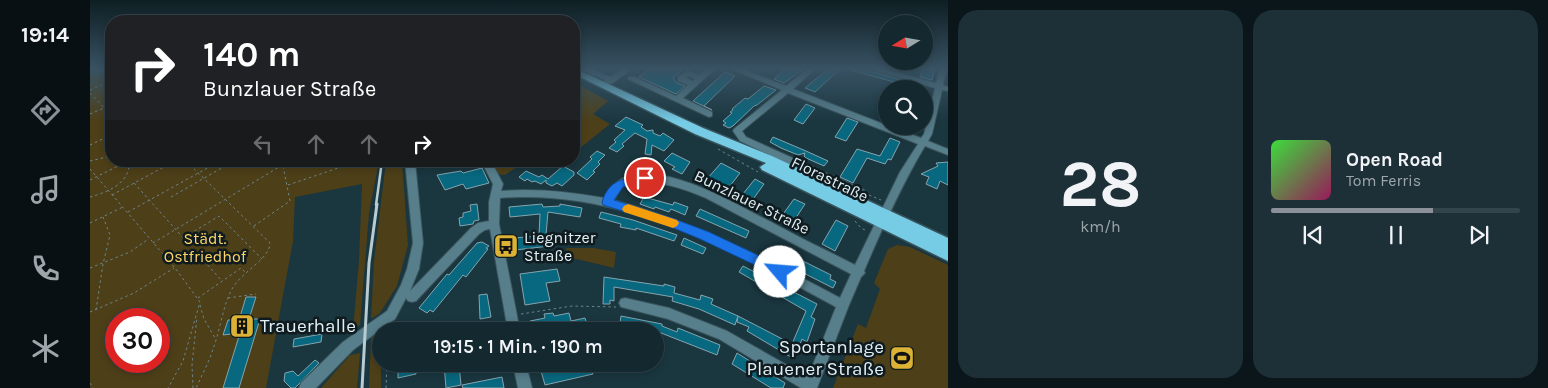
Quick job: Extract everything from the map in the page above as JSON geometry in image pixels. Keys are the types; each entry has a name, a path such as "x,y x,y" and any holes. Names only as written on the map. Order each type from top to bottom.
{"main road":[{"name":"Florastraße","path":"616,86 763,166 880,224 948,255"},
{"name":"Florastraße","path":"880,224 948,244"}],"street":[{"path":"646,86 709,114"},
{"path":"676,99 691,86"},
{"path":"778,86 948,152"},
{"path":"792,86 737,131 743,139 860,192"},
{"path":"626,304 669,314 723,335 811,387 843,305 905,172 928,134 944,88"},
{"path":"306,388 348,346 391,315 406,287 414,269 418,243 411,167"},
{"path":"489,167 498,184 495,195 494,224 512,322"},
{"name":"Bunzlauer Straße","path":"608,202 614,188 626,181 645,178 676,182 706,194 859,273"},
{"path":"495,195 530,193 608,202 668,221 704,236 765,263 843,305"},
{"path":"416,294 475,231 482,226 494,224"},
{"path":"522,372 525,388"}],"path":[{"path":"90,91 105,108 90,114"},
{"path":"90,145 105,138"},
{"path":"715,147 760,173"},
{"path":"90,161 105,157"},
{"path":"90,180 116,167"},
{"path":"90,197 109,190 127,176 131,167"},
{"path":"112,195 164,167"},
{"path":"192,167 270,243 270,250 262,260 245,272 227,298 206,368 194,388"},
{"path":"128,212 209,167"},
{"path":"171,197 223,167"},
{"path":"152,243 280,167"},
{"path":"253,226 290,201 283,167"},
{"path":"287,185 341,167"},
{"path":"90,169 128,212 148,239 175,268 198,299 204,319 216,338"},
{"path":"134,183 222,281"},
{"path":"90,224 123,206"},
{"path":"184,237 219,216 262,260"},
{"path":"96,310 103,264 110,235 103,217"},
{"path":"854,220 861,228 880,224"},
{"path":"90,268 130,252 148,239"},
{"path":"90,312 141,290 175,268"},
{"path":"198,299 241,268 245,272"},
{"path":"227,298 256,294"},
{"path":"510,316 572,306 619,307 626,304"},
{"path":"168,388 183,361 200,305"},
{"path":"194,388 192,365 197,314"},
{"path":"386,388 387,372"},
{"path":"90,384 93,388"}],"green space":[{"name":"Städt. Ostfriedhof","path":"90,86 105,86 105,167 378,167 369,213 360,325 353,330 359,260 362,184 295,197 293,241 266,388 90,388"},
{"path":"580,86 608,101 593,114 610,124 580,148"},
{"path":"385,167 402,167 408,245 397,286 380,313 371,319 374,261"},
{"path":"494,167 516,167 505,175 498,174"},
{"name":"Sportanlage Plauener Straße","path":"897,245 910,247 948,265 948,388 833,388 858,324 866,328 880,289 874,283 888,249"},
{"path":"566,248 594,248 616,252 614,268 568,257"},
{"path":"371,337 372,372 381,372 381,388 369,388"},
{"path":"360,353 357,388 321,388 350,355"}],"building":[{"path":"659,86 685,86 676,94"},
{"path":"709,86 725,86 704,106 712,110 693,101"},
{"path":"764,86 776,90 754,106 733,126 729,128 723,125 726,123 723,121 732,113 730,112 732,109 745,98 748,99"},
{"path":"807,86 821,86 815,92 805,88"},
{"path":"806,104 815,108 803,124 794,120"},
{"path":"626,117 643,125 641,127 647,131 653,130 653,133 660,136 663,133 674,140 664,151 652,145 651,155 645,154 647,139 635,133 622,144 624,146 617,152 609,148 616,142 614,140 625,130 615,126"},
{"path":"847,118 858,122 846,141 835,137"},
{"path":"773,137 828,161 824,166 806,158 804,156 805,153 798,155 781,148 770,142"},
{"path":"890,138 900,142 891,160 888,159 885,164 867,158 853,183 840,177 857,149 880,156"},
{"path":"597,151 605,155 598,162 600,164 593,171 595,172 587,180 577,173 592,159 590,157"},
{"path":"672,153 690,162 682,174 672,169 675,167 664,161"},
{"path":"948,162 948,185 940,181 937,189 926,184 929,177 921,174 938,166 936,163"},
{"path":"721,163 740,173 726,191 706,180"},
{"path":"562,167 574,172 574,175 562,186 557,183 552,186 546,183 546,180 541,184 527,179 525,181 519,177 526,171 539,177 542,175 548,179"},
{"path":"482,168 489,183 466,189 463,184 445,190 437,175 461,171 463,173"},
{"path":"755,179 764,184 749,205 738,200"},
{"path":"644,197 673,205 674,202 688,207 685,215 671,209 669,212 655,207 654,209 640,204"},
{"path":"794,199 805,204 790,227 778,221"},
{"path":"477,204 479,220 474,221 473,224 460,226 459,218 463,217 463,213 471,211 470,205"},
{"path":"542,204 543,207 560,206 560,204 582,208 580,217 548,212 546,235 548,235 550,246 515,250 513,238 539,236 540,214 510,217 509,207"},
{"path":"700,209 749,231 746,238 696,216"},
{"path":"601,212 633,220 677,235 674,241 636,228 636,230 620,227 621,224 599,218"},
{"path":"836,220 848,226 835,251 822,244"},
{"path":"684,238 706,248 703,254 681,245"},
{"path":"482,242 489,246 486,248 488,249 466,277 463,275 433,312 430,310 427,313 419,308 447,274 449,275 477,243"},
{"path":"775,247 831,275 830,279 836,282 833,288 774,258 770,255"},
{"path":"743,266 817,304 811,317 815,319 807,342 802,339 794,359 747,331 749,327 737,322 738,316 792,344 806,311 739,272"},
{"path":"557,269 560,281 546,283 550,301 525,305 520,274"},
{"path":"604,277 675,287 674,293 700,300 701,295 713,299 711,304 738,316 735,325 699,309 672,301 673,297 614,287 614,301 610,300 610,304 603,304"},
{"path":"487,294 491,317 480,319 479,295"},
{"path":"246,297 256,297 249,319 260,319 239,388 223,388 240,333 223,335 228,320 239,320"},
{"path":"553,313 554,316 569,313 571,321 585,318 586,322 530,322 545,318 544,314"},
{"path":"621,316 652,322 620,322"},
{"path":"664,327 677,332 678,328 720,345 717,355 664,334"},
{"path":"322,334 321,342 293,347 294,339"},
{"path":"737,353 785,383 783,388 771,388 732,364"},
{"path":"315,360 319,363 295,388 291,388 284,381 285,373 293,371 298,376"},
{"path":"398,372 416,372 416,374 398,378"},
{"path":"445,372 460,372 461,385 446,388"},
{"path":"541,372 592,372 593,374 545,385"},
{"path":"502,377 504,388 463,388 462,385"}],"railway":[{"path":"376,205 381,167"},
{"path":"362,388 369,263 377,204"}],"slow traffic":[{"path":"628,209 673,223"}],"place":[{"name":"Liegnitzer Straße","path":"506,246"},
{"name":"Trauerhalle","path":"242,326"},
{"name":"Sportanlage Plauener Straße","path":"902,358"}],"route":[{"path":"645,178 626,181 620,184 610,194 608,202 668,221 765,263 780,272"}]}
